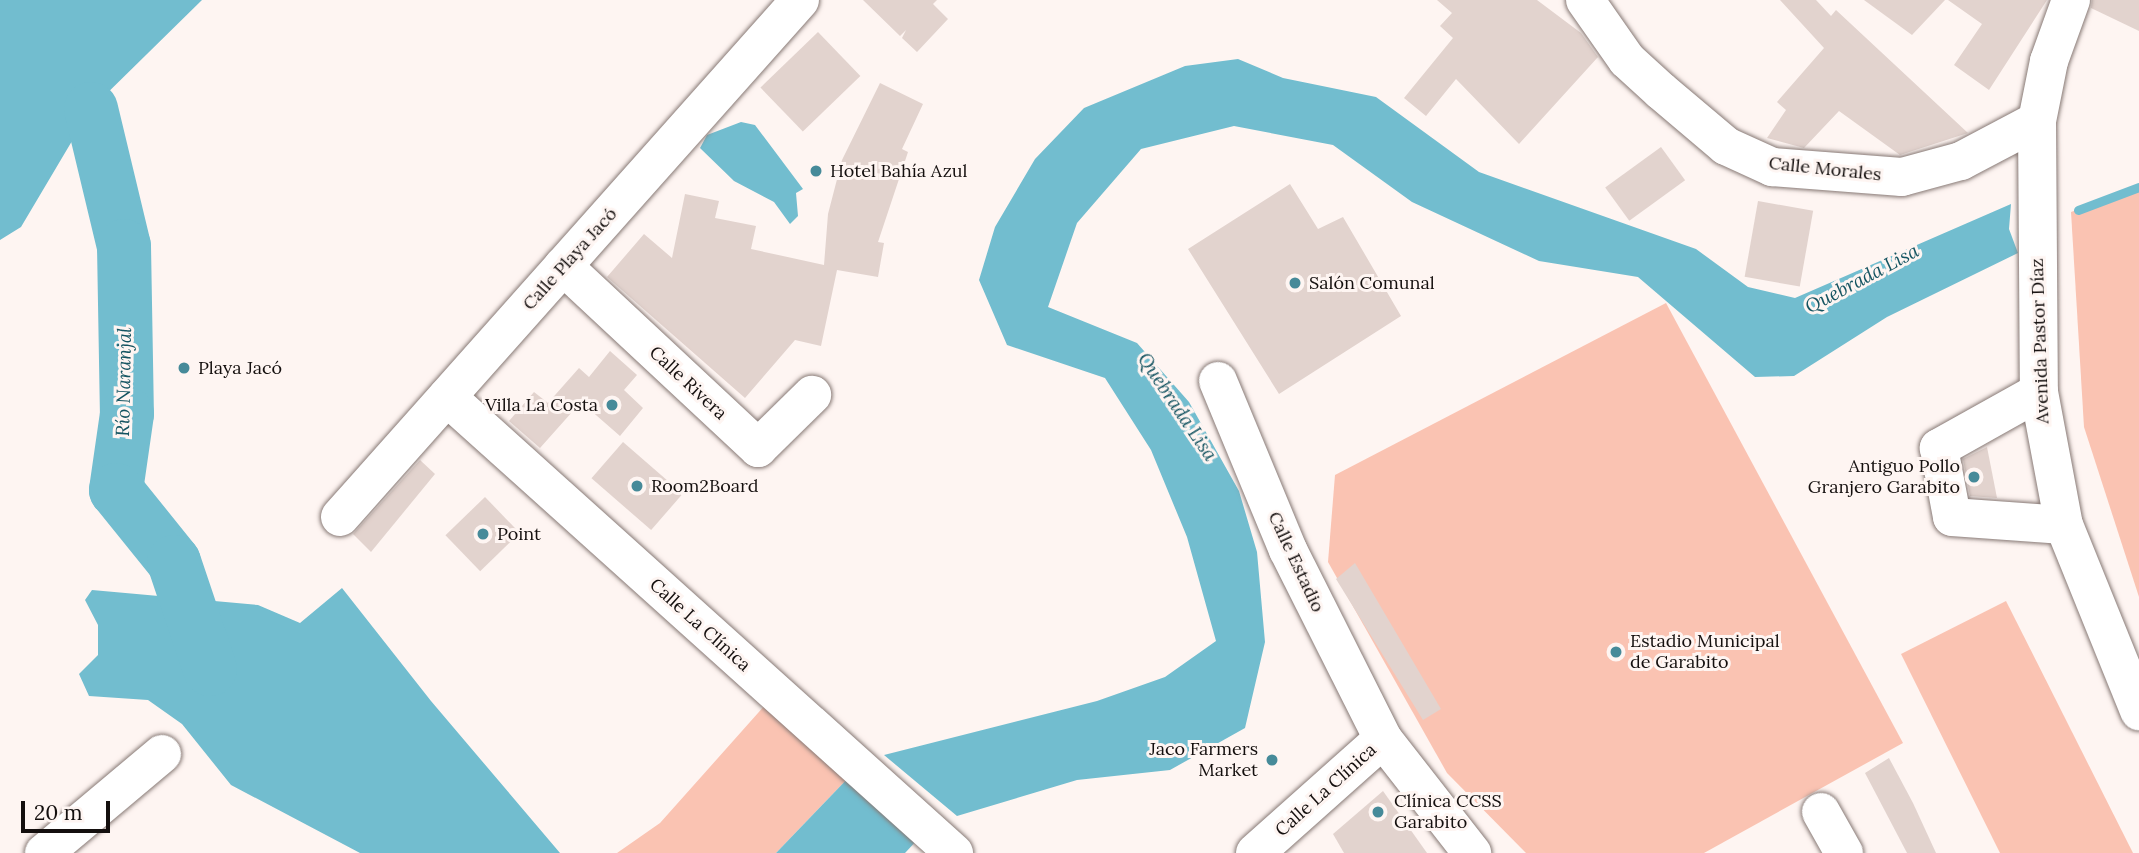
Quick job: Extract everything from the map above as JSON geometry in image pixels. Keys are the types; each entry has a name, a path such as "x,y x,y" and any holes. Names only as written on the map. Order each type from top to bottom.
{"street":[{"name":"Calle Playa Jacó","path":"340,517 800,0"},
{"name":"Calle Morales","path":"1586,0 1627,60 1661,91 1726,146 1772,167 1902,177 1961,161 2036,121"},
{"name":"Avenida Pastor Díaz","path":"2071,0 2049,61 2036,121 2039,392 2064,525 2139,712"},
{"name":"Calle Rivera","path":"563,266 758,448 812,395"},
{"name":"Calle Estadio","path":"1218,381 1288,550 1383,739"},
{"path":"2039,392 1939,448 1952,517 2064,525"},
{"name":"Calle La Clínica","path":"447,397 954,853"},
{"name":"Calle La Clínica","path":"1255,853 1383,739 1472,853"},
{"path":"44,853 162,754"},
{"path":"1821,812 1844,853"}],"shaded area":[{"path":"2139,188 2139,597 2084,427 2071,212"},
{"name":"Estadio Municipal de Garabito","path":"1666,303 1903,743 1704,853 1526,853 1447,773 1328,562 1335,475"},
{"path":"2006,601 2133,853 2000,853 1901,654"},
{"path":"767,703 851,775 776,853 617,853 660,823"}],"water":[{"path":"0,0 202,0 91,109 21,227 0,240"},
{"path":"1238,59 1283,78 1376,97 1479,172 1696,249 1748,287 1795,298 2011,204 2009,229 2018,253 1887,317 1794,376 1755,377 1638,277 1539,261 1412,202 1333,145 1234,126 1141,149 1077,223 1048,307 1137,343 1189,402 1239,491 1257,552 1265,642 1245,728 1170,770 1077,780 957,816 884,755 1097,701 1165,677 1216,641 1187,537 1151,450 1105,378 1007,345 979,280 995,227 1035,159 1084,108 1185,66"},
{"path":"741,122 755,125 803,189 796,193 798,216 790,224 774,202 734,181 700,148 707,135"},
{"path":"342,588 431,701 560,853 360,853 231,785 182,724 148,700 89,696 79,674 98,655 98,625 85,600 92,590 258,605 300,623"},
{"path":"851,775 920,837 905,853 776,853"}],"building":[{"path":"863,0 937,0 933,4 948,19 917,52 902,38 906,30 900,36"},
{"path":"1437,0 1537,0 1581,33 1598,57 1519,144 1456,79 1426,116 1404,98 1453,38 1440,26 1452,13"},
{"path":"1780,0 1816,0 1831,16 1836,10 1968,133 1900,155 1839,111 1804,148 1767,138 1786,110 1777,102 1824,48"},
{"path":"1864,0 1945,0 1912,35"},
{"path":"1948,0 2047,0 1989,90 1954,65 1982,24"},
{"path":"2092,0 2139,0 2139,31 2091,8"},
{"path":"818,32 860,76 803,131 760,88"},
{"path":"880,83 923,104 902,149 908,152 878,242 884,243 878,277 837,270 821,346 795,340 745,398 607,277 644,234 672,258 685,194 719,201 715,218 756,226 751,249 824,265 828,214 842,160"},
{"path":"1661,147 1685,180 1629,221 1605,188"},
{"name":"Salón Comunal","path":"1290,184 1318,229 1343,217 1401,316 1279,394 1188,249"},
{"path":"1758,201 1813,211 1800,287 1745,277"},
{"path":"610,351 637,375 624,390 643,408 620,436 581,402 540,448 509,421 534,392 548,403 579,368 589,377"},
{"name":"Room2Board","path":"623,442 683,494 651,530 592,478"},
{"path":"1987,447 1997,498 1970,496 1963,459"},
{"path":"420,460 435,474 371,552 353,534"},
{"name":"Point","path":"485,497 520,533 480,571 445,535"},
{"path":"1355,563 1441,709 1423,720 1336,579"},
{"path":"1889,758 1936,853 1907,853 1865,773"},
{"name":"Clínica CCSS Garabito","path":"1383,791 1427,853 1344,853 1333,834"}],"waterway":[{"name":"Río Naranjal","path":"91,109 124,246 127,414 116,490 174,562 210,669"},
{"name":"Quebrada Lisa","path":"2078,210 2139,187"}],"place":[{"name":"Hotel Bahía Azul","path":"816,171"},
{"name":"Salón Comunal","path":"1295,283"},
{"name":"Playa Jacó","path":"184,368"},
{"name":"Villa La Costa","path":"612,405"},
{"name":"Antiguo Pollo Granjero Garabito","path":"1974,477"},
{"name":"Room2Board","path":"637,486"},
{"name":"Point","path":"483,534"},
{"name":"Estadio Municipal de Garabito","path":"1616,652"},
{"name":"Jaco Farmers Market","path":"1272,760"},
{"name":"Clínica CCSS Garabito","path":"1378,812"}]}
